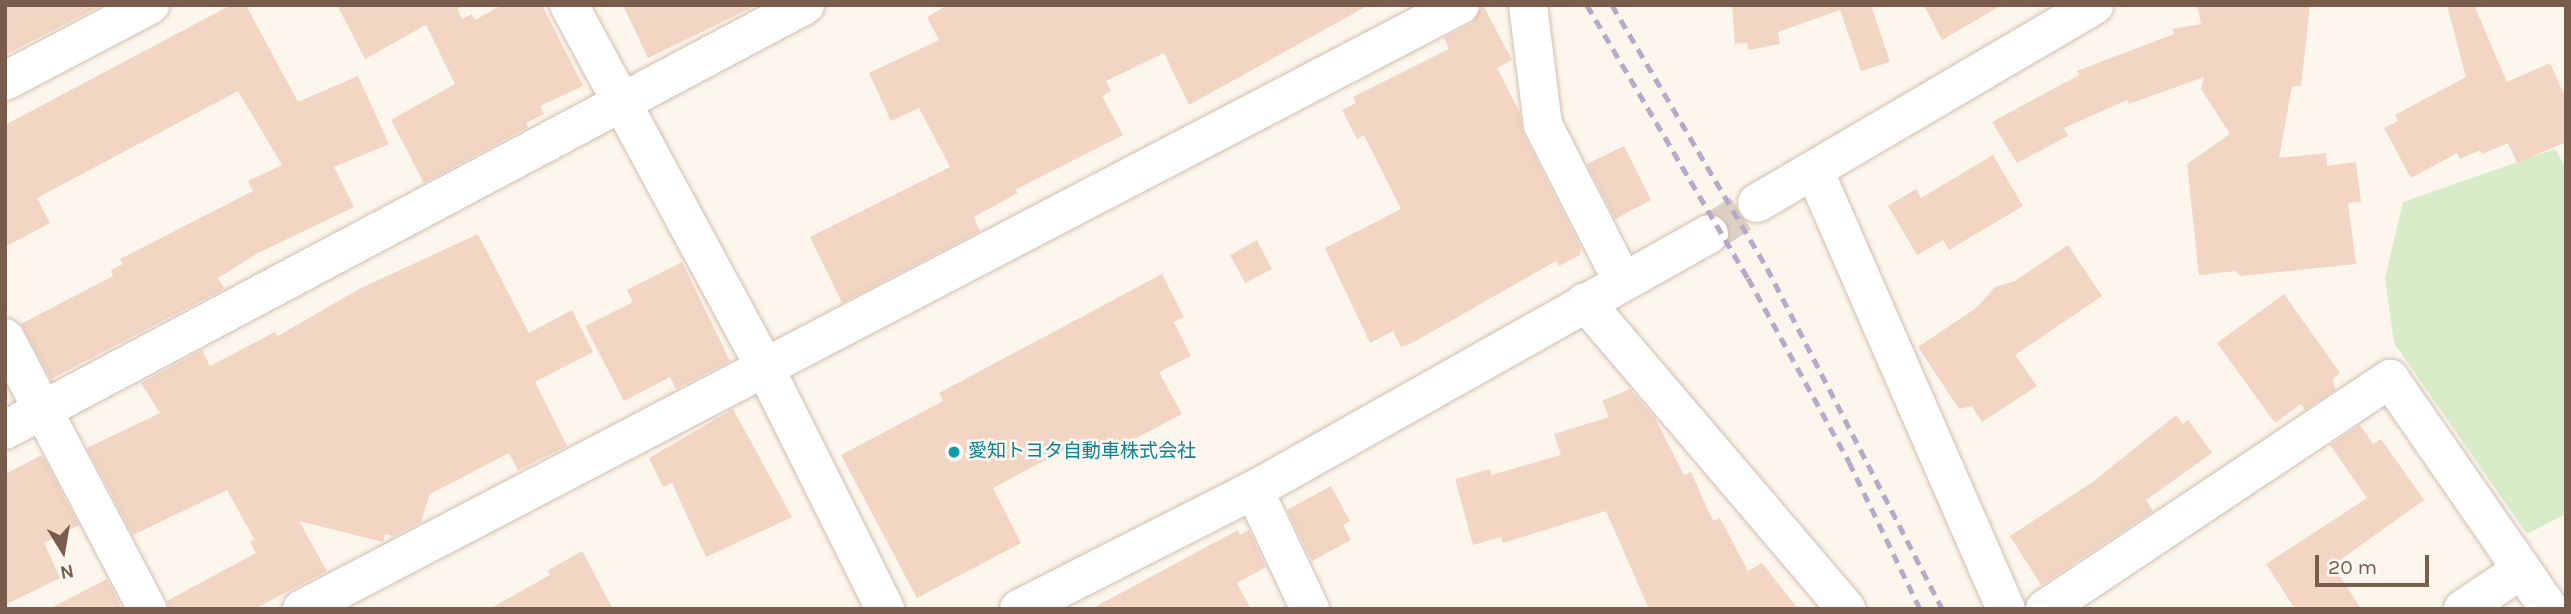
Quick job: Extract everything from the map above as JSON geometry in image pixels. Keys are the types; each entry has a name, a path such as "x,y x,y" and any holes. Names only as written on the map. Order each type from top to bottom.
{"street":[{"path":"5,81 150,5"},
{"path":"569,5 765,368 885,609"},
{"path":"5,430 805,5"},
{"path":"302,609 1460,5"},
{"path":"1528,5 1543,125 1623,282"},
{"path":"1757,203 1814,170 2036,21 2094,5"},
{"path":"1814,170 2006,609"},
{"path":"1019,609 1254,490 1709,234"},
{"path":"1585,302 1846,609"},
{"path":"5,338 147,609"},
{"path":"2045,609 2390,379 2549,609"},
{"path":"1254,490 1310,609"},
{"path":"2463,609 2521,570"}],"green space":[{"path":"2555,149 2566,168 2566,514 2527,534 2394,343 2385,278 2403,202"}],"building":[{"path":"5,5 102,5 5,55"},
{"path":"231,5 246,5 298,102 358,76 389,144 334,167 354,207 258,253 218,278 224,289 51,379 21,324 113,276 111,270 123,264 120,259 253,191 248,181 282,165 238,91 37,198 50,223 5,247 5,125"},
{"path":"337,5 464,5 457,9 462,19 472,14 475,20 502,5 542,5 583,86 540,106 544,114 526,123 528,127 424,183 391,120 455,84 426,25 365,59"},
{"path":"623,5 757,5 648,58"},
{"path":"948,5 1369,5 1189,105 1164,53 1106,81 1111,91 1102,96 1123,135 1015,190 1018,193 974,217 980,231 842,303 810,237 950,167 919,108 891,121 869,73 939,40 927,17"},
{"path":"1483,5 1512,60 1497,68 1519,111 1524,135 1581,248 1580,255 1559,266 1556,261 1412,343 1401,347 1393,331 1370,343 1325,248 1401,209 1364,135 1357,139 1342,110 1356,103 1353,97 1449,49 1444,38 1471,24"},
{"path":"1732,5 1871,5 1890,62 1861,71 1840,10 1778,32 1780,44 1748,50 1747,43 1735,44"},
{"path":"1924,5 2002,5 1942,40"},
{"path":"2197,5 2310,5 2301,86 2292,86 2279,158 2326,153 2327,166 2356,162 2361,202 2348,203 2356,264 2240,276 2236,271 2199,275 2187,164 2230,134 2201,89 2204,77 2129,104 2127,100 2064,128 2068,136 2017,163 1992,122 2079,75 2077,71 2174,34 2172,29 2201,24"},
{"path":"2447,5 2474,5 2507,82 2550,63 2566,99 2566,142 2517,163 2508,143 2482,154 2480,150 2460,159 2457,153 2411,178 2384,128 2398,121 2395,115 2466,77"},
{"path":"1624,146 1651,200 1615,219 1587,164"},
{"path":"1993,155 2023,206 1949,250 1943,240 1917,255 1888,206 1916,189 1921,198"},
{"path":"478,234 529,333 572,310 593,352 535,382 567,446 518,470 509,453 430,494 421,522 394,536 385,534 383,542 299,521 327,571 254,609 169,609 167,601 256,553 250,542 254,539 227,490 133,535 87,448 160,413 141,383 202,350 210,366 275,332 278,336 359,289"},
{"path":"1257,240 1272,269 1245,283 1230,255"},
{"path":"2068,245 2102,296 2015,355 2037,386 1982,422 1972,406 1959,409 1918,347 1976,308 1995,287 2015,281"},
{"path":"682,262 730,361 676,389 670,377 624,401 585,326 633,302 627,290"},
{"name":"愛知トヨタ自動車株式会社","path":"1162,274 1184,317 1174,322 1191,356 1159,372 1182,414 1121,446 1118,439 1086,449 1070,447 993,488 1021,543 917,598 841,455 943,401 939,393"},
{"path":"2284,294 2340,373 2333,379 2335,390 2305,410 2301,404 2275,423 2217,343"},
{"path":"1630,389 1655,418 1684,475 1691,472 1713,521 1720,518 1748,571 1762,563 1798,609 1649,609 1606,511 1503,543 1501,537 1473,545 1455,479 1490,469 1491,475 1561,455 1554,434 1609,417 1602,401"},
{"path":"733,409 792,517 706,557 672,483 663,487 649,458"},
{"path":"2176,415 2183,424 2188,420 2212,453 2146,500 2153,511 2041,585 2010,536 2094,481"},
{"path":"2360,425 2373,444 2381,439 2424,500 2333,565 2361,609 2295,609 2266,564 2367,498 2330,445"},
{"path":"42,455 79,525 44,543 60,578 5,605 5,474"},
{"path":"1331,486 1350,521 1343,525 1351,540 1312,561 1287,510"},
{"path":"1238,530 1240,535 1249,530 1266,567 1237,583 1251,609 1091,609"},
{"path":"582,551 613,609 489,609 550,575 547,571"},
{"path":"107,579 122,609 49,609"}],"tunnel":[{"path":"1709,234 1757,203"}],"railway":[{"path":"1587,5 1748,278 1849,462 1920,609"},
{"path":"1612,5 1767,268 1942,609"}],"place":[{"name":"愛知トヨタ自動車株式会社","path":"954,452"}]}
